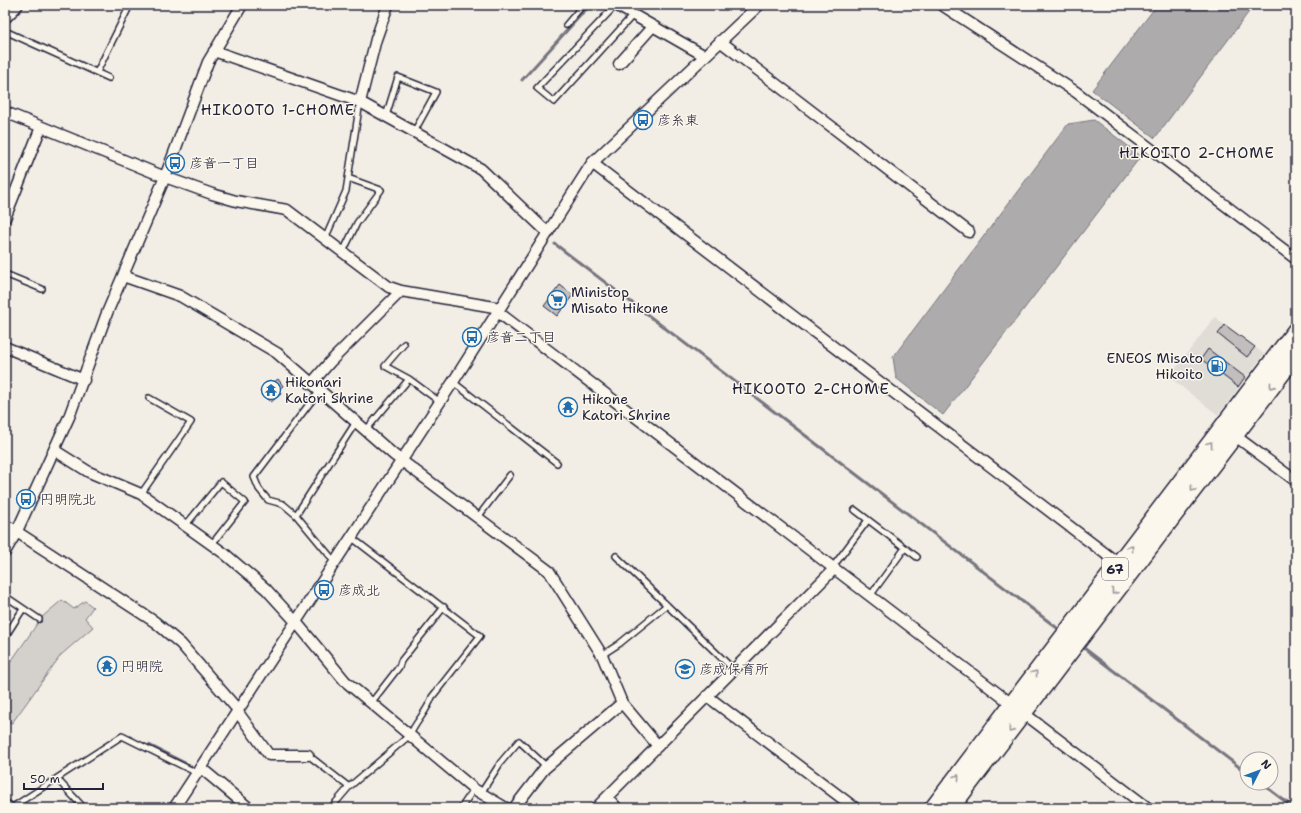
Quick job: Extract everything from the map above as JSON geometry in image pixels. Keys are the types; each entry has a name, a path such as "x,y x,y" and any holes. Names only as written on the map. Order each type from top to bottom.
{"main road":[{"name":"67","path":"951,808 1018,708 1119,564 1296,330"},
{"name":"67","path":"933,808 1018,708 1296,355"}],"street":[{"path":"5,16 16,5"},
{"path":"5,552 17,531 84,380 107,313 165,177 197,90 214,52 242,5"},
{"path":"360,102 376,39 388,5"},
{"path":"616,5 705,56"},
{"path":"174,808 453,382 592,163 759,5"},
{"path":"942,5 1076,92 1296,259"},
{"path":"619,64 653,26"},
{"path":"720,41 970,232"},
{"path":"214,52 360,102 386,116 481,169 547,232"},
{"path":"5,112 165,177 236,201 287,210 389,287 400,291 499,310 833,568 1148,808"},
{"path":"5,218 41,127"},
{"path":"592,163 1119,564"},
{"path":"123,276 180,296 205,309 277,353 319,391 402,460 549,571 602,655 622,703 658,746"},
{"path":"311,384 400,291"},
{"path":"5,347 84,380"},
{"path":"1234,435 1296,481"},
{"path":"54,450 89,472 141,494 212,544 266,589 296,622 345,681 478,791 506,808"},
{"path":"5,525 17,531 154,622 181,644 237,710 269,755 308,755"},
{"path":"596,808 734,670 833,568"},
{"path":"707,696 855,808"},
{"path":"514,808 529,787 547,767 622,703"},
{"path":"199,770 249,808"},
{"path":"607,797 617,808"},
{"path":"5,806 11,808"}],"lane":[{"path":"97,72 130,5"},
{"path":"566,25 583,5"},
{"path":"616,5 537,88 554,102 633,15"},
{"path":"5,31 109,78"},
{"path":"386,116 398,77 436,92 414,132"},
{"path":"326,239 346,191 360,102"},
{"path":"343,252 357,223 381,190 348,178"},
{"path":"5,274 42,289"},
{"path":"404,344 385,366 409,379 440,402"},
{"path":"366,430 409,379"},
{"path":"453,382 557,463"},
{"path":"319,391 254,477 259,489 268,500 283,504 296,515 335,562"},
{"path":"141,494 191,422 149,398"},
{"path":"296,515 356,422"},
{"path":"478,517 510,475"},
{"path":"185,526 221,482 245,502 212,544"},
{"path":"855,510 917,557"},
{"path":"833,568 868,520"},
{"path":"331,808 349,787 410,735 429,707 432,697 480,636 351,537"},
{"path":"870,596 905,548"},
{"path":"616,556 734,670"},
{"path":"5,596 39,619"},
{"path":"602,655 619,644 667,605"},
{"path":"371,703 400,667 401,661 444,607"},
{"path":"5,637 23,609"},
{"path":"11,808 122,736 199,770"},
{"path":"461,808 478,791 520,741 547,767"},
{"path":"308,755 349,787"},
{"path":"57,779 84,808"}],"shaded area":[{"path":"1157,5 1254,5 1155,138 1092,90"},
{"path":"1094,120 1141,156 943,415 896,378 893,357 1068,124"},
{"name":"ENEOS Misato Hikoito","path":"1215,317 1264,354 1218,415 1169,377"},
{"path":"62,600 74,609 85,601 93,607 85,618 93,627 61,655 12,723 5,720 5,670 42,617"}],"building":[{"path":"560,285 573,295 557,316 544,306"},
{"path":"1225,325 1255,347 1247,357 1218,334"},
{"path":"1208,349 1245,377 1238,387 1201,359"},
{"path":"278,379 283,386 278,390 281,394 271,402 260,390 270,381 272,384"}],"waterway":[{"path":"522,80 590,5"},
{"path":"555,244 1061,631"},
{"path":"1080,645 1239,767"},
{"path":"149,745 187,764 196,771"},
{"path":"212,783 241,808"},
{"path":"1272,791 1294,808"}],"place":[{"name":"彦糸東","path":"643,120"},
{"name":"彦音一丁目","path":"175,163"},
{"name":"Ministop Misato Hikone","path":"557,300"},
{"name":"彦音二丁目","path":"472,337"},
{"name":"ENEOS Misato Hikoito","path":"1217,366"},
{"name":"Hikonari Katori Shrine","path":"271,390"},
{"name":"Hikone Katori Shrine","path":"568,407"},
{"name":"円明院北","path":"26,499"},
{"name":"彦成北","path":"324,590"},
{"name":"円明院","path":"107,666"},
{"name":"彦成保育所","path":"685,669"}],"district":[{"name":"HIKOOTO 1-CHOME","path":"278,110"},
{"name":"HIKOITO 2-CHOME","path":"1197,153"},
{"name":"HIKOOTO 2-CHOME","path":"811,389"}]}
